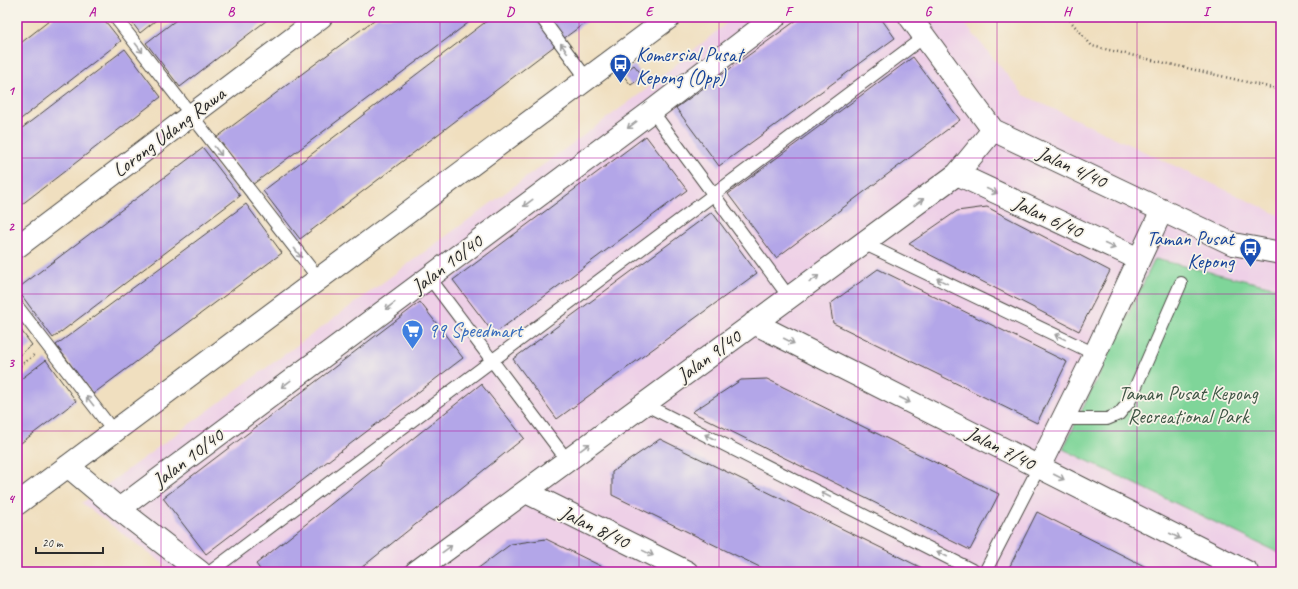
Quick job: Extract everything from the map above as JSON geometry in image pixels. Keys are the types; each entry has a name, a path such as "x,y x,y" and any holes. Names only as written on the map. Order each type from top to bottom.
{"street":[{"name":"Lorong Udang Rawa","path":"17,247 321,17"},
{"path":"17,504 670,17"},
{"name":"Jalan 10/40","path":"119,510 652,111 774,17"},
{"name":"Jalan 4/40","path":"910,17 993,130 1233,244 1281,253"},
{"name":"Jalan 9/40","path":"416,572 956,174 993,130"},
{"name":"Jalan 6/40","path":"956,174 1139,259"},
{"path":"1039,467 1095,354 1162,210"},
{"name":"Jalan 7/40","path":"754,323 1247,572"},
{"path":"68,466 119,510 200,572"},
{"name":"Jalan 8/40","path":"526,492 687,572"}],"lane":[{"path":"115,17 319,279"},
{"path":"541,17 587,79"},
{"path":"210,572 924,37"},
{"path":"652,111 789,298"},
{"path":"863,243 1095,354"},
{"path":"429,277 567,460"},
{"path":"1063,419 1107,419 1119,414 1129,402 1181,283"},
{"path":"17,306 114,432"},
{"path":"644,404 976,572"},
{"path":"984,572 1039,467"}],"path":[{"path":"1067,17 1092,46 1281,90"}],"shaded area":[{"name":"Taman Pusat Kepong","path":"734,17 959,17 1024,95 1281,216 1281,572 174,572 82,503 644,91"}],"green space":[{"name":"Taman Pusat Kepong Recreational Park","path":"1155,259 1281,289 1281,470 1279,477 1281,478 1281,554 1063,449"}],"building":[{"path":"54,17 102,17 121,41 17,122 17,46"},
{"path":"128,17 160,17 140,33"},
{"path":"180,17 271,17 180,87 146,43"},
{"path":"378,17 476,17 252,185 216,138"},
{"path":"492,17 536,17 557,44 300,239 263,191"},
{"path":"546,17 593,17 563,39"},
{"path":"801,17 880,17 895,38 719,166 676,108"},
{"path":"125,49 161,97 17,208 17,132"},
{"path":"913,57 960,120 776,258 728,194"},
{"path":"634,65 643,76 631,85 622,74"},
{"path":"646,136 687,190 494,334 453,280"},
{"path":"203,148 240,196 53,338 17,289"},
{"path":"246,204 282,253 93,394 56,345"},
{"path":"987,207 1110,271 1079,331 909,244 957,211"},
{"path":"712,212 757,273 557,419 513,359"},
{"path":"878,269 1067,362 1037,423 833,323 830,304"},
{"path":"420,302 463,358 206,554 163,498"},
{"path":"17,325 32,345 17,357"},
{"path":"46,360 76,401 17,446 17,382"},
{"path":"767,379 999,494 970,550 692,412 741,380"},
{"path":"481,384 524,438 356,572 262,572 256,564"},
{"path":"660,439 930,572 770,572 612,495 612,472"},
{"path":"1037,512 1156,572 1007,572"},
{"path":"546,539 613,572 473,572 511,544"}],"place":[{"name":"Komersial Pusat Kepong (Opp)","path":"620,84"},
{"name":"Taman Pusat Kepong","path":"1250,268"},
{"name":"99 Speedmart","path":"413,350"}]}
